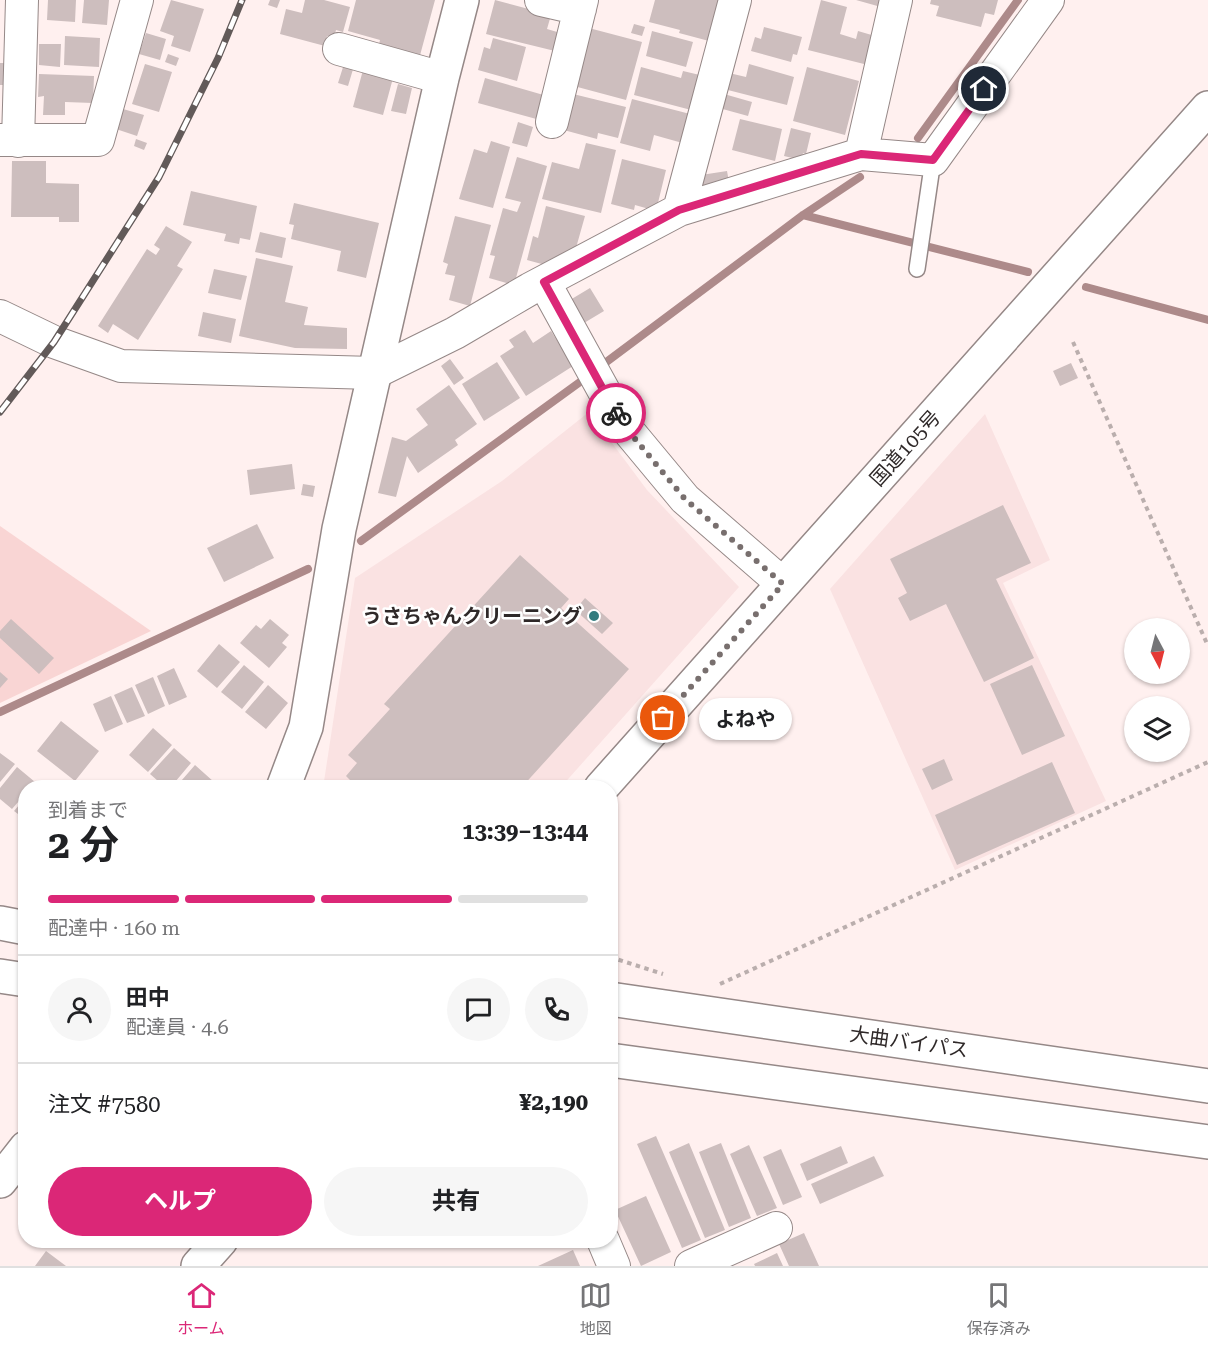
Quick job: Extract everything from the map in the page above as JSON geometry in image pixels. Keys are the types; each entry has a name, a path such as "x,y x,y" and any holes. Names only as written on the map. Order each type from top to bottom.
{"main road":[{"path":"286,780 306,727 339,529 442,78 462,0"},
{"name":"国道105号","path":"609,780 1208,108"},
{"path":"0,923 18,926"},
{"path":"0,976 18,979"},
{"name":"大曲バイパス","path":"618,1000 1208,1086"},
{"path":"618,1061 1208,1142"},
{"path":"0,1181 18,1158"},
{"path":"198,1266 214,1248"}],"street":[{"path":"22,0 9,141 98,140 137,0"},
{"path":"541,0 581,4 552,122"},
{"path":"679,210 735,0"},
{"path":"861,154 896,0"},
{"path":"0,316 54,342 121,366 374,373 455,333 544,282 679,210 861,154 933,160 1048,0"},
{"path":"339,49 442,78"},
{"path":"544,282 621,422 685,499 783,584"},
{"path":"691,1266 776,1228"},
{"path":"606,1248 614,1266"}],"lane":[{"path":"917,269 933,160"}],"path":[{"path":"1073,342 1208,645"},
{"path":"718,985 1208,762"},
{"path":"618,960 666,975"}],"shaded area":[{"path":"589,412 647,490 739,587 567,780 324,780 355,578 502,481"},
{"path":"985,414 1050,560 1003,583 1106,801 955,870 830,589"},
{"path":"0,526 151,631 0,703"}],"building":[{"path":"48,0 76,0 75,22 47,20"},
{"path":"84,0 109,0 107,25 82,23"},
{"path":"171,0 204,9 190,52 171,46 174,36 160,31"},
{"path":"270,0 280,0 277,8 268,5"},
{"path":"305,0 324,0 350,7 343,32 336,30 334,38 327,36 325,46 280,34 286,9 302,13"},
{"path":"356,0 435,0 419,59 378,48 380,40 348,31"},
{"path":"495,0 551,15 547,29 564,34 559,52 486,34"},
{"path":"655,0 720,0 709,41 649,22"},
{"path":"821,0 847,7 840,34 856,39 858,31 875,36 868,65 808,50"},
{"path":"856,0 883,0 881,7"},
{"path":"931,0 998,0 994,15 985,13 981,27 936,16 939,6 930,4"},
{"path":"634,24 645,27 642,36 631,33"},
{"path":"585,27 642,42 626,100 570,85"},
{"path":"764,27 802,37 797,55 793,54 791,62 751,51 755,37 761,39"},
{"path":"652,31 693,42 686,67 646,56"},
{"path":"146,33 166,39 160,60 139,54"},
{"path":"65,36 100,38 99,67 64,65"},
{"path":"493,38 526,47 517,81 478,70 484,47 490,49"},
{"path":"39,44 61,44 60,67 39,65"},
{"path":"168,54 179,58 176,66 165,62"},
{"path":"0,63 6,63 5,85 0,85"},
{"path":"145,64 172,72 159,112 132,104"},
{"path":"344,64 354,66 348,86 338,83"},
{"path":"749,64 794,77 787,105 724,89 729,73 746,77"},
{"path":"641,67 681,78 683,71 704,76 695,111 634,95"},
{"path":"807,67 859,81 845,135 793,121"},
{"path":"363,70 393,78 383,115 353,107"},
{"path":"39,74 94,76 93,103 65,102 65,115 43,115 44,96 38,97"},
{"path":"485,78 547,96 540,120 478,103"},
{"path":"398,84 412,88 406,114 391,111"},
{"path":"569,93 626,107 618,138 598,133 597,139 560,129"},
{"path":"724,94 752,102 748,116 719,108"},
{"path":"632,99 694,115 686,144 654,135 650,151 620,143"},
{"path":"123,109 144,115 137,136 116,129"},
{"path":"740,119 782,129 775,161 732,150"},
{"path":"518,122 533,127 527,147 512,143"},
{"path":"791,128 811,133 806,154 803,153 801,160 784,156"},
{"path":"136,139 147,143 144,150 134,146"},
{"path":"491,141 510,147 493,208 459,199 474,149 487,153"},
{"path":"586,143 616,150 601,213 542,199 552,162 579,169"},
{"path":"517,157 547,166 514,285 489,278 495,256 490,255 503,208 517,212 521,202 505,198"},
{"path":"622,159 666,170 656,211 635,205 634,210 611,204"},
{"path":"12,161 46,161 46,183 79,184 79,222 59,222 59,217 11,217"},
{"path":"727,171 729,182 702,186 701,175"},
{"path":"191,191 257,206 250,240 240,238 239,244 224,241 226,234 183,225"},
{"path":"294,203 379,223 366,278 337,271 341,251 291,239 294,225 289,224"},
{"path":"546,206 585,216 574,255 549,266 527,260 533,236 538,238"},
{"path":"455,216 491,225 470,306 449,300 455,276 445,274 448,264 443,262"},
{"path":"166,226 192,242 177,266 183,269 138,340 113,324 108,333 98,326 147,249 156,255 160,249 154,245"},
{"path":"260,232 286,238 282,258 255,252"},
{"path":"256,258 293,266 285,302 308,307 304,325 347,328 347,349 295,348 239,336"},
{"path":"214,269 247,276 241,300 208,293"},
{"path":"590,288 604,311 584,323 570,300"},
{"path":"203,312 236,319 231,343 198,336"},
{"path":"525,330 533,343 551,331 573,366 526,396 500,356 514,347 509,340"},
{"path":"450,359 464,378 454,385 441,366"},
{"path":"497,362 520,398 484,421 462,384"},
{"path":"1071,363 1078,378 1060,386 1053,371"},
{"path":"449,385 477,424 455,440 458,445 418,473 407,456 396,497 378,493 392,437 406,441 428,425 416,409"},
{"path":"292,464 295,489 250,495 247,470"},
{"path":"303,484 315,486 313,497 301,495"},
{"path":"1003,505 1031,563 996,579 1034,658 984,682 946,604 910,621 898,598 907,593 890,559"},
{"path":"257,524 274,558 224,582 207,548"},
{"path":"520,555 569,599 561,608 629,669 528,780 350,780 346,776 357,763 348,755 390,709 384,704"},
{"name":"うさちゃんクリーニング","path":"585,598 613,623 602,634 575,610"},
{"path":"11,619 54,658 39,674 0,638 0,631"},
{"path":"270,619 289,635 282,643 287,647 269,668 240,643 256,625 261,629"},
{"path":"219,644 240,662 217,688 197,671"},
{"path":"244,665 264,682 242,709 221,692"},
{"path":"1032,665 1065,736 1022,755 990,684"},
{"path":"174,668 187,697 169,705 157,676"},
{"path":"0,672 8,679 0,688"},
{"path":"153,677 165,706 148,714 135,685"},
{"path":"268,685 288,703 266,729 245,712"},
{"path":"132,687 145,716 127,723 114,695"},
{"path":"111,696 123,724 105,732 93,704"},
{"path":"61,721 99,751 74,780 37,751"},
{"path":"153,728 172,745 148,772 129,755"},
{"path":"174,748 191,763 177,780 157,780 150,774"},
{"path":"0,753 15,764 0,782"},
{"path":"944,759 953,780 932,790 922,769"},
{"path":"1052,762 1075,813 957,865 935,815"},
{"path":"195,765 212,780 182,780"},
{"path":"17,767 33,780 18,780 18,802 12,809 0,799 0,788"},
{"path":"656,1136 701,1240 682,1248 637,1144"},
{"path":"689,1143 725,1230 705,1238 669,1152"},
{"path":"721,1143 751,1218 729,1227 699,1152"},
{"path":"749,1145 777,1208 757,1216 730,1154"},
{"path":"841,1146 848,1163 807,1181 800,1164"},
{"path":"781,1149 802,1197 783,1205 763,1157"},
{"path":"874,1156 884,1176 820,1204 811,1184"},
{"path":"646,1196 671,1252 641,1266 618,1216 618,1209"},
{"path":"804,1233 819,1266 789,1266 779,1244"},
{"path":"573,1250 580,1266 538,1266"},
{"path":"46,1251 66,1266 35,1266"},
{"path":"777,1253 783,1266 755,1266 754,1264"}],"waterway":[{"path":"918,138 1018,0"},
{"path":"605,363 803,215 860,177"},
{"path":"803,215 1028,272"},
{"path":"1086,287 1208,320"},
{"path":"361,541 580,382"},
{"path":"0,712 308,569"}],"railway":[{"path":"0,412 54,342 159,177 218,58 242,0"}],"way so far":[{"path":"616,413 685,499 783,584 663,718"}],"place":[{"name":"うさちゃんクリーニング","path":"594,616"},
{"name":"よねや","path":"663,718"}],"route":[{"path":"616,413 544,282 679,210 861,154 933,160 984,89"}]}
